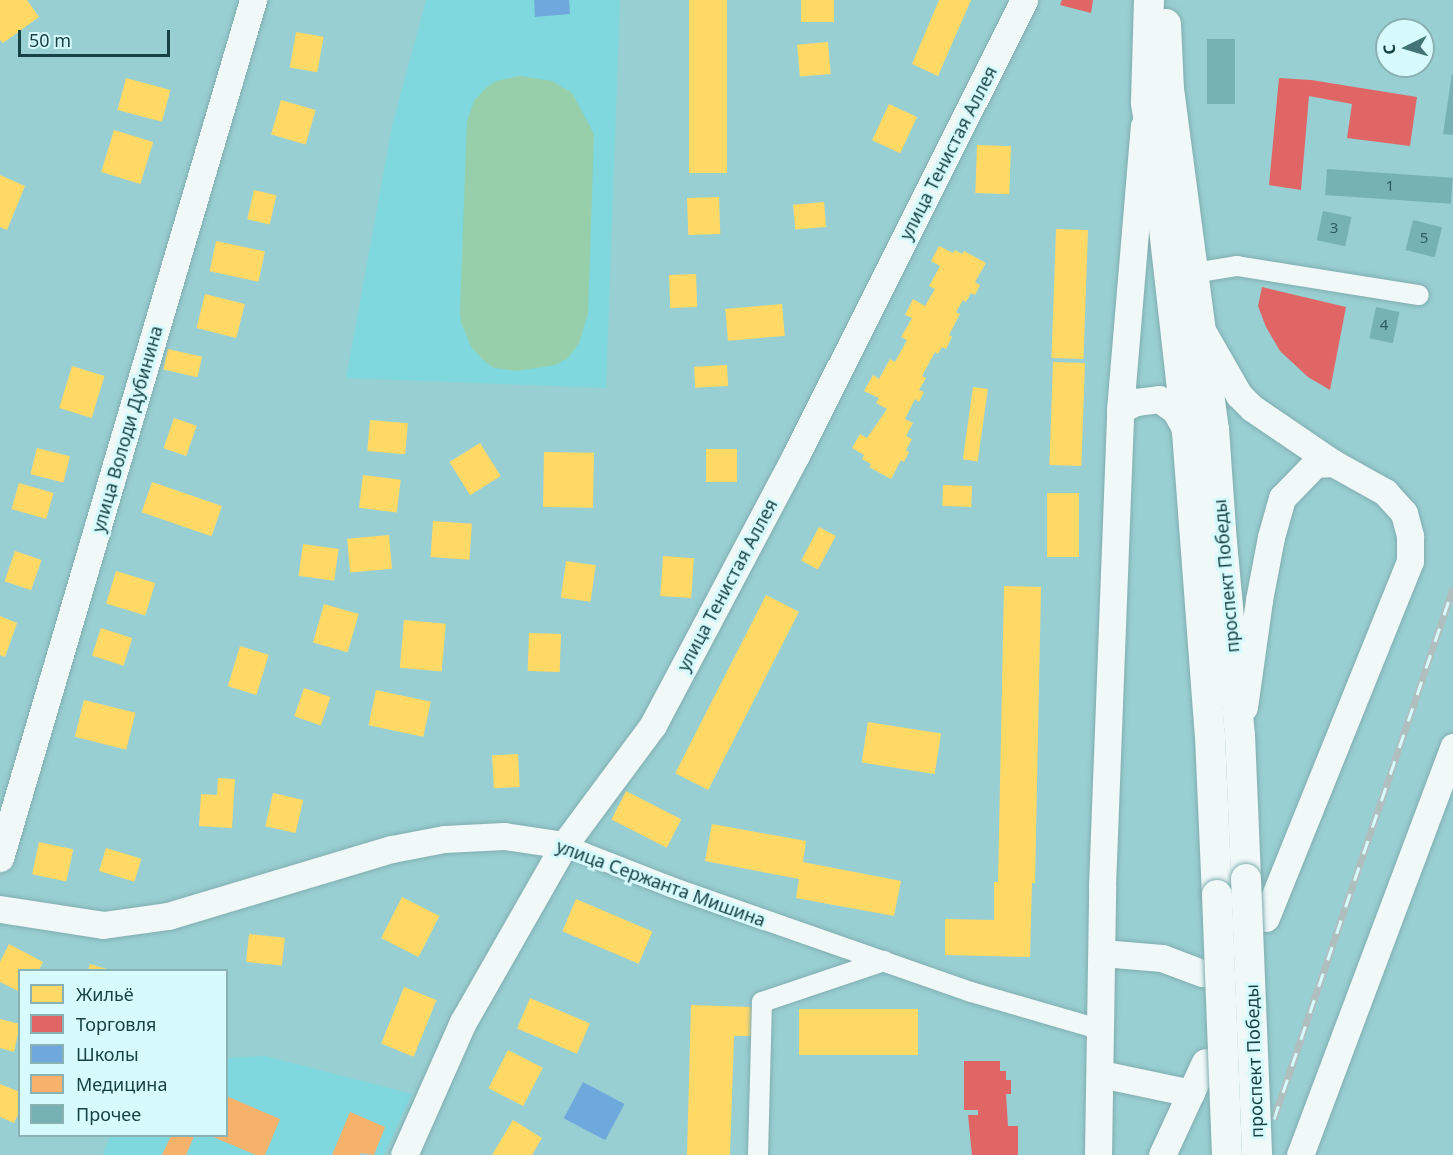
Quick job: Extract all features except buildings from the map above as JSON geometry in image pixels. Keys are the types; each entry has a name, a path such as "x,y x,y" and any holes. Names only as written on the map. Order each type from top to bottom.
{"main road":[{"name":"проспект Победы","path":"1149,0 1146,103 1161,202 1187,432 1210,736 1227,1155"},
{"name":"проспект Победы","path":"1167,0 1169,89 1214,429 1221,542 1240,735 1257,1155"}],"street":[{"name":"улица Володи Дубинина","path":"0,858 254,0"},
{"name":"улица Тенистая Аллея","path":"404,1155 463,1022 564,845 653,725 796,455 1024,0"},
{"path":"1098,1155 1102,953 1120,410 1146,103"},
{"path":"1194,273 1237,266 1419,295"},
{"path":"1202,330 1239,395 1252,408 1333,463 1385,492 1404,513 1410,536 1410,561 1266,918"},
{"path":"1120,410 1136,402 1159,399 1174,410 1187,432"},
{"path":"1240,735 1259,600 1271,537 1282,498 1315,464 1333,463"},
{"path":"1300,1155 1453,747"},
{"name":"улица Сержанта Мишина","path":"0,909 103,925 168,916 392,849 444,839 504,836 564,845 671,887 971,993 1102,1030"},
{"path":"1102,953 1162,958 1202,974"},
{"path":"758,1155 762,1002 884,961"},
{"path":"1162,1155 1204,1062"},
{"path":"1101,1074 1191,1093"}],"shaded area":[{"path":"426,0 620,0 606,388 346,378 392,126"},
{"path":"265,1056 412,1094 384,1155 374,1155 385,1127 351,1112 332,1155 265,1155 280,1119 228,1096 228,1058"},
{"path":"110,1137 171,1137 162,1155 103,1155"},
{"path":"194,1137 213,1137 256,1155 186,1155"}],"green space":[{"path":"520,76 552,81 572,93 594,134 588,314 579,343 568,358 555,365 517,371 494,368 483,360 471,347 461,322 460,311 467,121 474,101 486,88 496,81"}],"railway":[{"path":"1274,1119 1453,588"}]}
